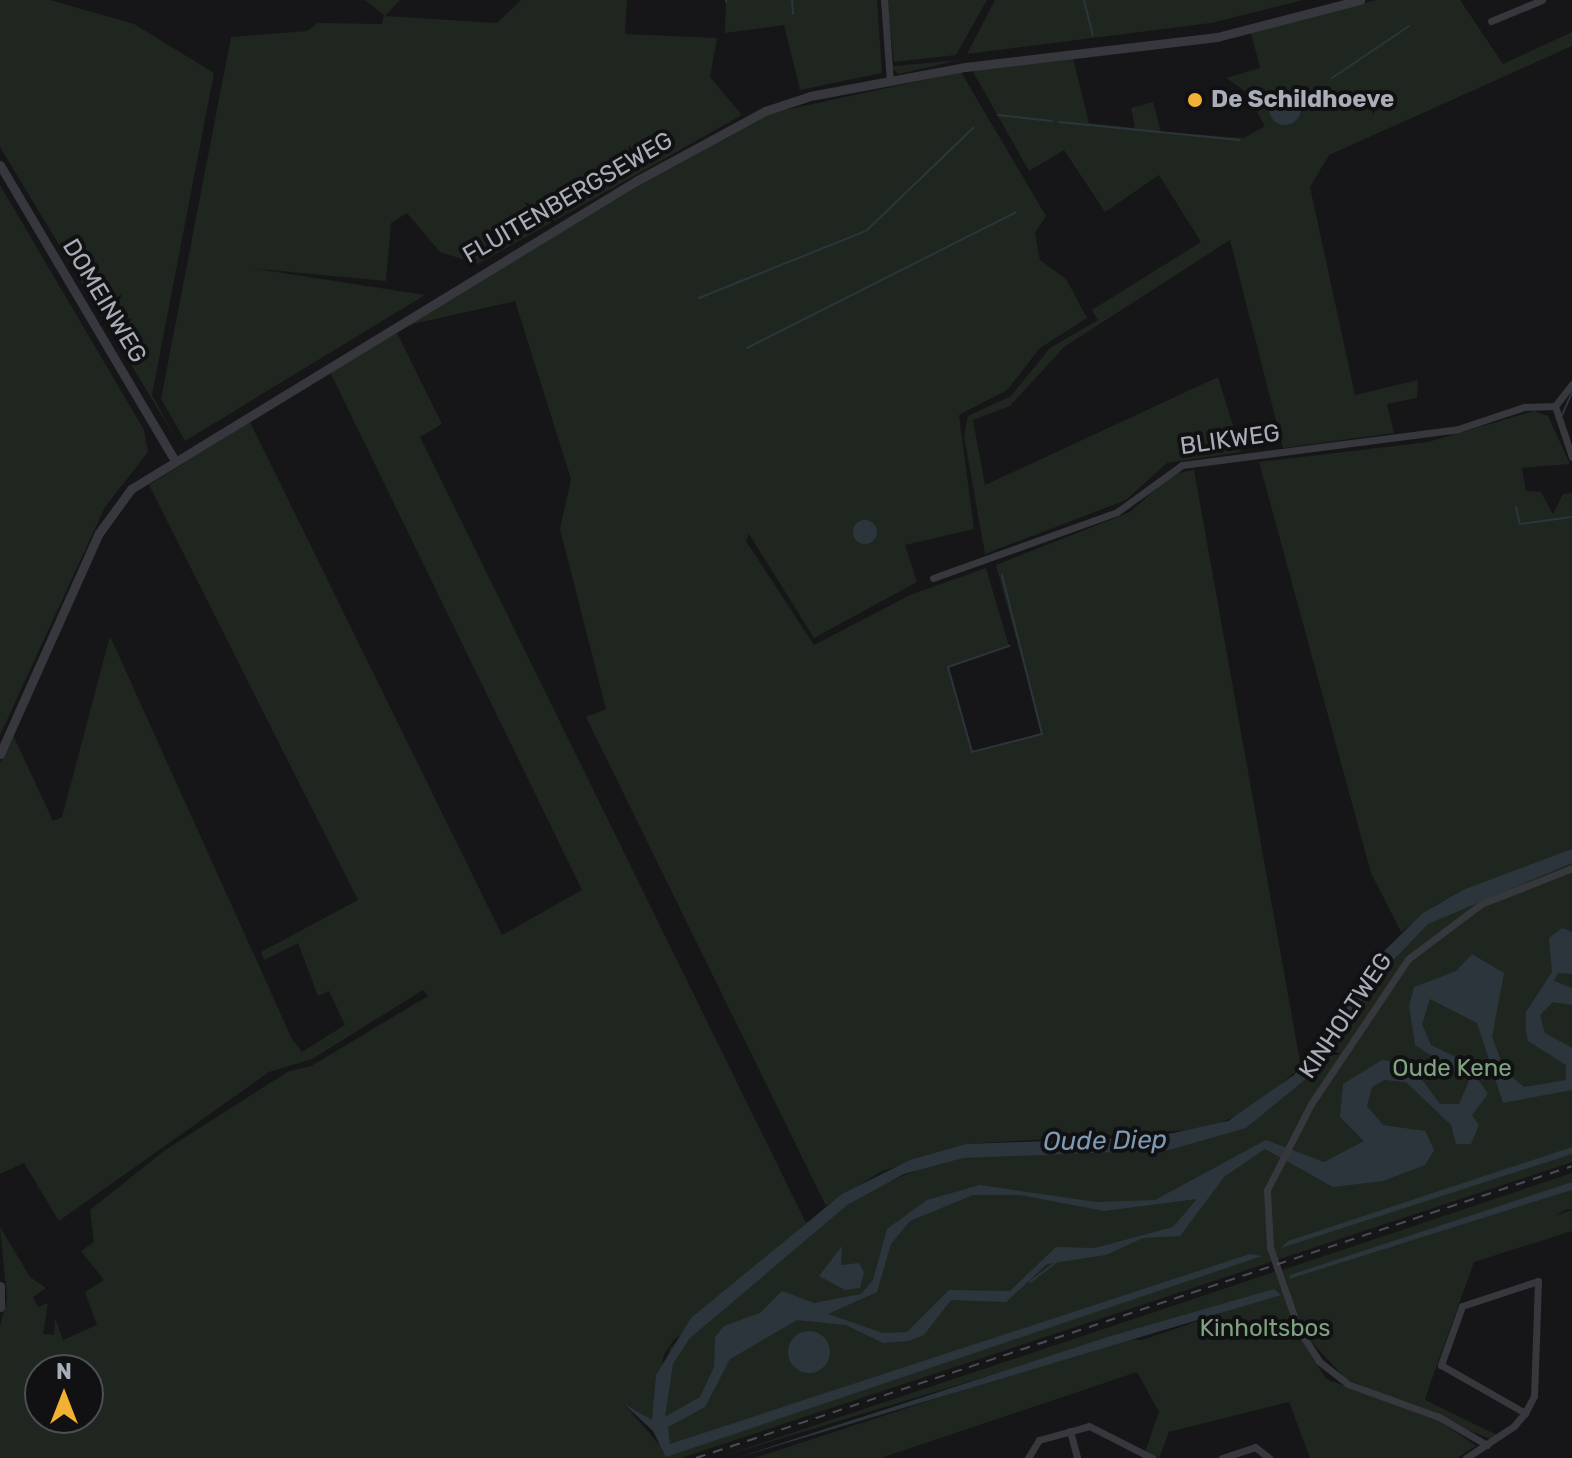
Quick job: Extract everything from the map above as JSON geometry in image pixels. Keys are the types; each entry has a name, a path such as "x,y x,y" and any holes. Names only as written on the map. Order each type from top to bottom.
{"street":[{"path":"884,0 890,81"},
{"name":"FLUITENBERGSEWEG","path":"0,754 104,523 131,489 173,457 515,249 733,127 795,101 890,81 1217,37 1360,0"},
{"path":"1491,21 1542,0"},
{"name":"DOMEINWEG","path":"0,165 173,457"},
{"path":"1572,384 1555,406 1572,457"},
{"name":"BLIKWEG","path":"933,578 1117,512 1182,465 1458,429 1524,407 1555,406"},
{"name":"KINHOLTWEG","path":"1487,1445 1326,1368 1302,1336 1279,1271 1265,1213 1279,1157 1408,959 1481,904 1572,868"},
{"path":"1466,1458 1525,1413 1537,1381 1538,1281 1462,1306 1441,1365 1525,1413"},
{"path":"0,1286 0,1307"},
{"path":"1028,1458 1036,1442 1089,1426 1152,1458"},
{"path":"1070,1431 1077,1458"},
{"path":"1222,1458 1255,1447 1269,1458"}],"green space":[{"path":"0,0 50,0 134,24 214,73 152,395 179,444 0,147"},
{"path":"365,0 400,0 385,16 497,23 521,0 627,0 625,34 717,38 710,77 742,115 478,264 440,252 407,213 391,223 386,281 250,268 425,295 185,441 161,399 231,37 307,31 318,23 382,24 384,15"},
{"path":"726,0 877,0 882,73 800,90 784,25 725,33"},
{"path":"887,0 987,0 956,55 894,62"},
{"path":"995,0 1303,0 1211,23 967,54"},
{"path":"1376,0 1460,0 1503,64 1572,32 1572,46 1329,155 1310,187 1355,395 1418,380 1417,398 1387,404 1394,433 1283,448 1230,240 1064,347 1010,406 973,420 985,485 1218,377 1241,452 1167,463 1126,500 985,554 964,436 968,416 1011,396 1050,348 1098,320 1092,310 1201,242 1159,175 1105,212 1064,150 1029,171 972,70 1073,58 1089,123 1135,128 1131,108 1153,102 1161,132 1244,138 1265,126 1245,91 1226,78 1260,68 1251,33","holes":["1285,93 1301,112 1289,125 1270,114"]},
{"path":"959,60 899,74 891,68 895,66"},
{"path":"961,72 1046,216 1035,233 1040,260 1066,279 1087,318 1040,348 1007,390 959,415 974,529 905,545 917,582 814,638 749,534 746,541 814,645 910,595 986,568 1009,646 948,667 972,751 1042,733 996,565 1130,512 1172,474 1194,470 1301,1067 1252,1109 1207,1129 966,1144 880,1172 826,1206 586,717 606,709 560,529 571,479 515,301 404,326 610,199 771,113"},
{"path":"0,185 144,430 148,452 105,507 0,735"},
{"name":"Oude Kene","path":"396,331 442,424 420,437 806,1223 674,1340 664,1354 652,1420 623,1403 659,1444 670,1348 839,1201 954,1156 1167,1141 1237,1121 1299,1076 1425,917 1572,852 1572,1162 681,1458 0,1458 0,1326 7,1298 0,1227 30,1277 46,1288 33,1297 38,1307 48,1303 43,1334 54,1335 55,1318 63,1340 97,1325 85,1292 104,1280 81,1251 94,1242 90,1210 165,1150 289,1071 311,1066 428,996 423,990 312,1059 269,1072 59,1221 24,1163 0,1174 0,763 13,735 53,821 62,817 110,636 292,1039 302,1052 345,1025 329,991 318,996 298,943 264,960 261,952 358,900 149,485 250,422 502,935 582,890 330,372"},
{"path":"1534,411 1548,416 1570,464 1522,468 1526,491 1541,492 1553,514 1563,494 1572,493 1572,849 1439,903 1401,932 1371,873 1259,462 1428,442"},
{"path":"1572,1173 1572,1182 1289,1277 1572,1190 1572,1209 1554,1216 1572,1210 1572,1231 1474,1262 1428,1390 1425,1400 1497,1435 1490,1439 1346,1379 1304,1334 1282,1270"},
{"name":"Kinholtsbos","path":"1277,1271 1296,1331 1326,1379 1438,1420 1476,1446 1457,1458 1310,1458 1289,1402 1169,1432 1159,1458 1145,1452 1159,1412 1137,1372 881,1458 754,1458 1118,1339 1142,1340 1263,1299 1274,1289 717,1458"}],"water":[{"path":"1285,93 1296,98 1301,109 1296,120 1285,125 1274,120 1269,109 1274,98"},
{"path":"865,520 874,523 877,532 874,541 865,544 856,541 853,532 856,523"},
{"path":"1572,849 1572,863 1428,924 1378,976 1313,1073 1246,1128 1169,1150 963,1158 904,1174 847,1205 689,1339 673,1364 665,1417 700,1397 714,1367 715,1337 724,1326 760,1313 782,1291 814,1303 861,1294 873,1280 887,1229 927,1200 980,1185 1096,1202 1155,1200 1266,1140 1324,1162 1364,1141 1340,1117 1343,1084 1382,1060 1411,1065 1440,1104 1459,1104 1469,1081 1415,1045 1409,1006 1414,987 1456,971 1472,954 1504,973 1492,1037 1505,1071 1524,1087 1566,1080 1566,1065 1528,1041 1526,1030 1526,1012 1552,972 1549,938 1562,928 1572,932 1572,974 1558,973 1554,981 1572,988 1572,1005 1553,1002 1540,1015 1545,1033 1572,1048 1572,1090 1503,1103 1477,1023 1430,999 1422,1024 1431,1045 1466,1062 1488,1094 1472,1115 1479,1125 1471,1144 1456,1144 1451,1125 1406,1082 1384,1080 1372,1087 1367,1106 1383,1125 1425,1131 1434,1150 1425,1165 1383,1181 1333,1187 1265,1149 1224,1177 1180,1236 1143,1238 1106,1255 1047,1264 1006,1302 951,1300 924,1335 908,1341 883,1343 846,1325 797,1320 730,1359 705,1407 668,1427 670,1444 1250,1254 1262,1256 666,1457 653,1431 623,1403 652,1420 656,1375 691,1318 842,1194 910,1160 966,1144 1155,1137 1228,1121 1294,1075 1379,956 1423,913 1463,890","holes":["973,1195 1020,1195 1104,1211 1197,1199 1173,1227 1095,1248 1056,1247 1010,1291 949,1290 907,1332 883,1333 828,1314 877,1292 891,1244 910,1221"]},
{"path":"1572,1147 1572,1154 1281,1248 1288,1241"},
{"path":"1572,1182 1572,1190 1289,1279 1290,1275"},
{"path":"842,1246 841,1265 859,1263 864,1272 860,1288 845,1290 819,1276"},
{"path":"1274,1289 1281,1295 736,1458 1111,1336"},
{"path":"809,1331 824,1337 830,1352 824,1367 809,1373 794,1367 788,1352 794,1337"}],"waterway":[{"path":"792,0 793,14"},
{"path":"1084,0 1093,35"},
{"path":"1332,78 1409,26"},
{"path":"998,115 1052,121"},
{"path":"1059,122 1239,140"},
{"path":"699,298 866,231 973,128"},
{"path":"747,348 1016,212"},
{"path":"1562,415 1572,393"},
{"path":"1516,507 1520,524 1572,517"},
{"path":"1002,575 1042,734 972,752 948,667 1009,646"},
{"name":"Oude Diep","path":"1030,1282 1057,1262"}],"railway":[{"path":"696,1458 1572,1166"}],"place":[{"name":"De Schildhoeve","path":"1195,100"}]}
